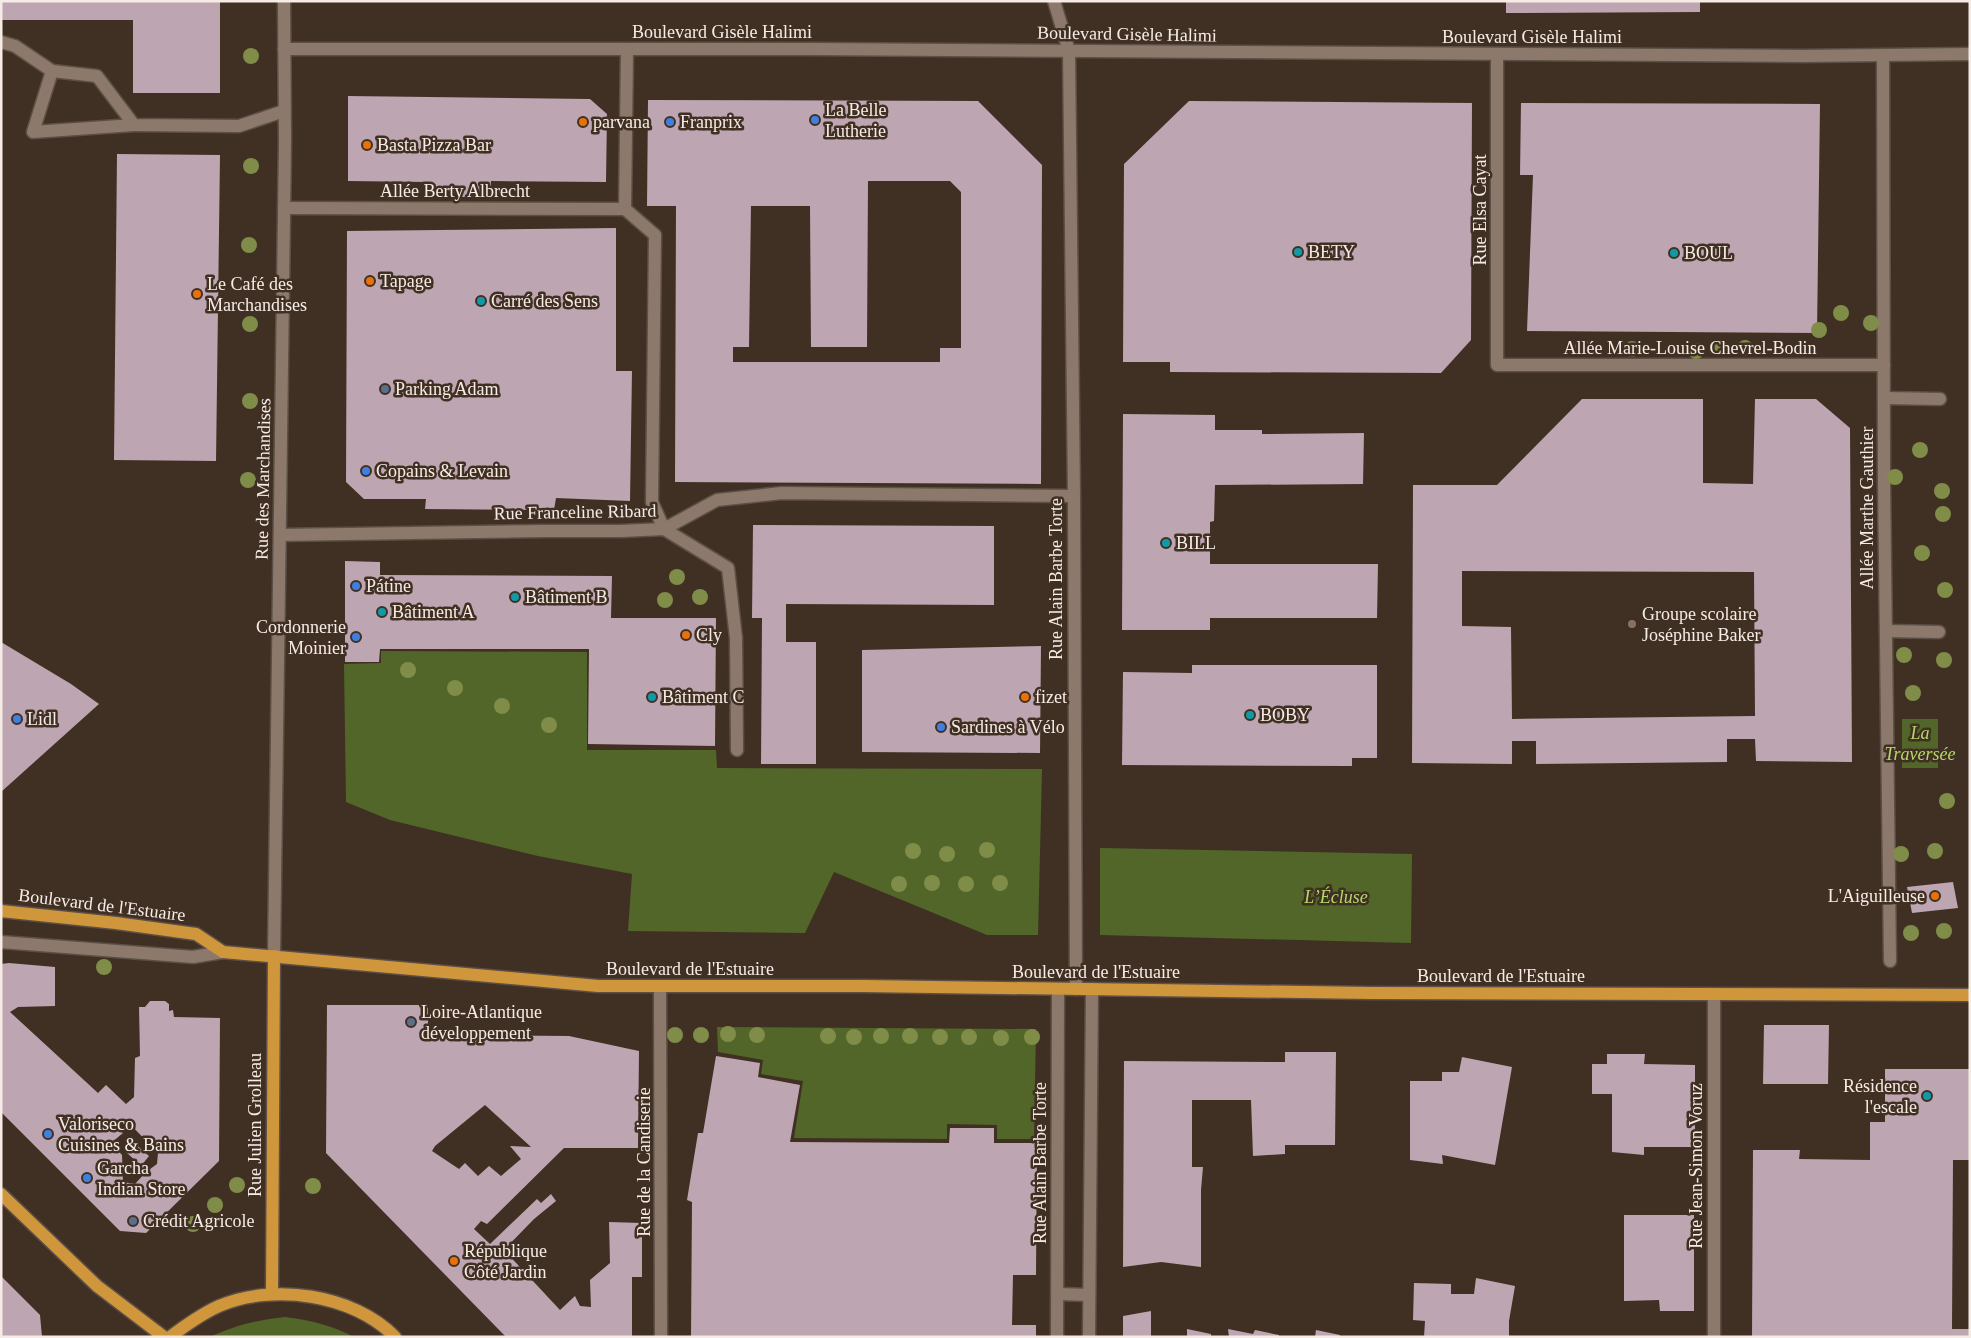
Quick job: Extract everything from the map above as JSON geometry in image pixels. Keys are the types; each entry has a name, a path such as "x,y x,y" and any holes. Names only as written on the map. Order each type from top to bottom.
{"main road":[{"name":"Boulevard de l'Estuaire","path":"1,911 116,923 196,934 223,952 550,983 660,987 825,986 1970,996"},
{"name":"Rue Julien Grolleau","path":"272,1294 274,956"},
{"path":"1,1194 97,1286 164,1337"},
{"path":"170,1337 192,1320 220,1306 250,1297 272,1294 311,1296 340,1303 366,1316 395,1337"}],"street":[{"name":"Rue des Marchandises","path":"274,956 284,208 284,1"},
{"name":"Rue Alain Barbe Torte","path":"1054,1 1069,51 1074,496 1076,989"},
{"path":"1,42 15,46 52,70 97,76 134,125"},
{"name":"Boulevard Gisèle Halimi","path":"284,49 1069,51 1497,55 1970,54"},
{"path":"627,50 625,209 655,235 652,502 664,529 728,568 736,638 737,750"},
{"name":"Rue Elsa Cayat","path":"1497,55 1497,365"},
{"name":"Allée Marthe Gauthier","path":"1883,55 1884,398 1890,961"},
{"path":"52,70 33,132 134,125 239,126 284,111"},
{"name":"Allée Berty Albrecht","path":"284,208 625,209"},
{"name":"Allée Marie-Louise Chevrel-Bodin","path":"1497,365 1884,365"},
{"path":"1884,398 1940,399"},
{"name":"Rue Franceline Ribard","path":"280,535 664,529 717,500 782,493 1074,496"},
{"path":"1886,631 1939,632"},
{"name":"Boulevard de l'Estuaire","path":"1,942 193,957 223,952"},
{"name":"Rue de la Candiserie","path":"660,987 661,1337"},
{"name":"Rue Alain Barbe Torte","path":"1058,989 1058,1337"},
{"path":"1089,1337 1092,989"},
{"name":"Rue Jean-Simon Voruz","path":"1714,995 1714,1337"},
{"path":"1058,1294 1089,1295"}],"green space":[{"path":"381,651 587,652 587,750 716,750 717,768 1042,769 1038,935 987,935 834,872 805,933 628,931 632,874 538,856 390,820 346,802 344,664 381,663"},
{"name":"La Traversée","path":"1902,719 1938,719 1938,768 1902,768"},
{"name":"L’Écluse","path":"1100,848 1412,854 1411,943 1100,935"},
{"path":"717,1027 1036,1029 1034,1139 997,1139 997,1125 947,1124 947,1139 794,1138 803,1081 761,1074 763,1060 718,1052"},
{"path":"285,1317 320,1324 354,1337 210,1337 228,1329"}],"building":[{"path":"1,1 220,1 220,93 133,93 133,20 1,20"},
{"path":"1506,1 1700,1 1700,12 1506,13"},
{"path":"348,96 590,99 607,114 606,182 491,181 490,197 428,197 428,182 348,181"},
{"path":"648,100 978,101 1042,165 1041,484 675,482 676,206 647,206","holes":["868,181 950,181 961,192 961,348 940,348 940,362 733,362 733,347 749,347 751,206 810,206 811,347 867,347"]},
{"name":"BETY","path":"1189,101 1472,103 1471,340 1441,373 1170,372 1170,362 1123,362 1124,164"},
{"name":"BOUL","path":"1521,103 1820,104 1817,333 1527,331 1533,175 1520,175"},
{"path":"117,154 220,155 216,461 114,460"},
{"name":"Carré des Sens","path":"616,228 616,371 632,371 630,501 556,498 554,510 425,509 426,499 364,499 346,482 347,231"},
{"path":"1582,399 1703,399 1703,483 1753,484 1755,399 1816,399 1850,428 1852,762 1756,761 1755,739 1727,739 1727,762 1536,764 1536,741 1512,741 1512,764 1412,763 1413,485 1497,485","holes":["1462,571 1754,572 1755,716 1512,719 1511,627 1462,626"]},
{"name":"BILL","path":"1123,414 1215,415 1215,430 1262,430 1262,434 1364,433 1363,484 1215,485 1214,521 1210,522 1210,564 1378,564 1377,618 1210,618 1210,630 1122,630"},
{"path":"753,525 994,526 994,605 786,604 786,642 816,642 816,764 761,764 762,618 752,618"},
{"path":"345,561 380,562 380,575 612,576 611,618 716,618 715,746 588,744 589,649 380,649 379,662 345,662"},
{"name":"Lidl","path":"1,642 71,684 99,704 1,792"},
{"path":"1041,646 1040,753 862,752 862,650"},
{"name":"BOBY","path":"1192,665 1377,665 1377,758 1352,758 1352,766 1122,765 1123,672 1192,673"},
{"path":"1953,882 1958,908 1912,913 1907,887"},
{"path":"1,964 55,967 55,1006 18,1007 10,1012 98,1093 106,1085 126,1104 134,1097 135,1058 140,1056 139,1007 145,1007 150,1001 165,1001 169,1004 169,1011 173,1010 174,1017 220,1018 219,1161 146,1233 120,1231 1,1112","holes":["125,1119 158,1153 157,1164 135,1184 123,1182 122,1155 111,1143 123,1133 117,1126"]},
{"path":"327,1005 428,1005 428,1035 569,1036 639,1051 638,1148 564,1148 487,1224 481,1221 474,1229 490,1244 537,1199 541,1203 551,1194 556,1201 534,1219 504,1250 560,1310 575,1296 580,1306 591,1307 590,1280 610,1263 609,1222 642,1223 642,1277 632,1277 632,1337 506,1337 326,1153","holes":["485,1105 531,1147 510,1146 521,1159 501,1176 489,1166 478,1176 465,1163 459,1169 432,1151 435,1146"]},
{"path":"1764,1025 1829,1025 1828,1084 1763,1084"},
{"path":"1285,1052 1336,1052 1335,1145 1285,1145 1285,1154 1253,1156 1251,1100 1192,1100 1192,1167 1203,1167 1201,1190 1201,1267 1161,1262 1123,1267 1124,1061 1285,1062"},
{"path":"1607,1054 1645,1054 1644,1064 1695,1065 1695,1147 1644,1147 1644,1155 1612,1152 1612,1094 1592,1094 1592,1064 1607,1064"},
{"path":"716,1056 760,1063 758,1077 800,1085 790,1142 949,1143 950,1128 994,1128 994,1143 1037,1143 1036,1275 1013,1275 1012,1325 1036,1325 1036,1337 691,1337 692,1202 687,1200 698,1133 703,1133"},
{"path":"1462,1057 1512,1067 1495,1165 1442,1155 1443,1164 1410,1160 1410,1081 1442,1081 1442,1072 1459,1072"},
{"path":"1885,1069 1970,1069 1970,1160 1953,1160 1952,1329 1970,1329 1970,1337 1752,1337 1753,1150 1800,1150 1799,1159 1870,1160 1870,1122 1885,1122"},
{"path":"134,1143 149,1156 141,1166 125,1151"},
{"path":"1624,1215 1694,1215 1694,1311 1660,1311 1659,1300 1624,1301"},
{"path":"1,1276 40,1315 42,1337 1,1337"},
{"path":"1476,1278 1515,1286 1509,1321 1509,1337 1424,1337 1425,1321 1413,1320 1414,1283 1451,1284 1451,1294 1474,1294"},
{"path":"1151,1311 1151,1337 1123,1337 1123,1316"},
{"path":"1187,1329 1211,1334 1211,1337 1187,1337"},
{"path":"1228,1329 1253,1334 1255,1330 1279,1335 1279,1337 1229,1337"},
{"path":"1316,1330 1340,1335 1340,1337 1315,1337"}],"place":[{"name":"La Belle Lutherie","path":"815,120"},
{"name":"parvana","path":"583,122"},
{"name":"Franprix","path":"670,122"},
{"name":"Basta Pizza Bar","path":"367,145"},
{"name":"BETY","path":"1298,252"},
{"name":"BOUL","path":"1674,253"},
{"name":"Tapage","path":"370,281"},
{"name":"Le Café des Marchandises","path":"197,294"},
{"name":"Carré des Sens","path":"481,301"},
{"name":"Parking Adam","path":"385,389"},
{"name":"Copains & Levain","path":"366,471"},
{"name":"BILL","path":"1166,543"},
{"name":"Pátine","path":"356,586"},
{"name":"Bâtiment B","path":"515,597"},
{"name":"Bâtiment A","path":"382,612"},
{"name":"Groupe scolaire Joséphine Baker","path":"1632,624"},
{"name":"Cly","path":"686,635"},
{"name":"Cordonnerie Moinier","path":"356,637"},
{"name":"Bâtiment C","path":"652,697"},
{"name":"fizet","path":"1025,697"},
{"name":"BOBY","path":"1250,715"},
{"name":"Lidl","path":"17,719"},
{"name":"Sardines à Vélo","path":"941,727"},
{"name":"L'Aiguilleuse","path":"1935,896"},
{"name":"Loire-Atlantique développement","path":"411,1022"},
{"name":"Résidence l'escale","path":"1927,1096"},
{"name":"Valoriseco Cuisines & Bains","path":"48,1134"},
{"name":"Garcha Indian Store","path":"87,1178"},
{"name":"Crédit Agricole","path":"133,1221"},
{"name":"République Côté Jardin","path":"454,1261"}]}
